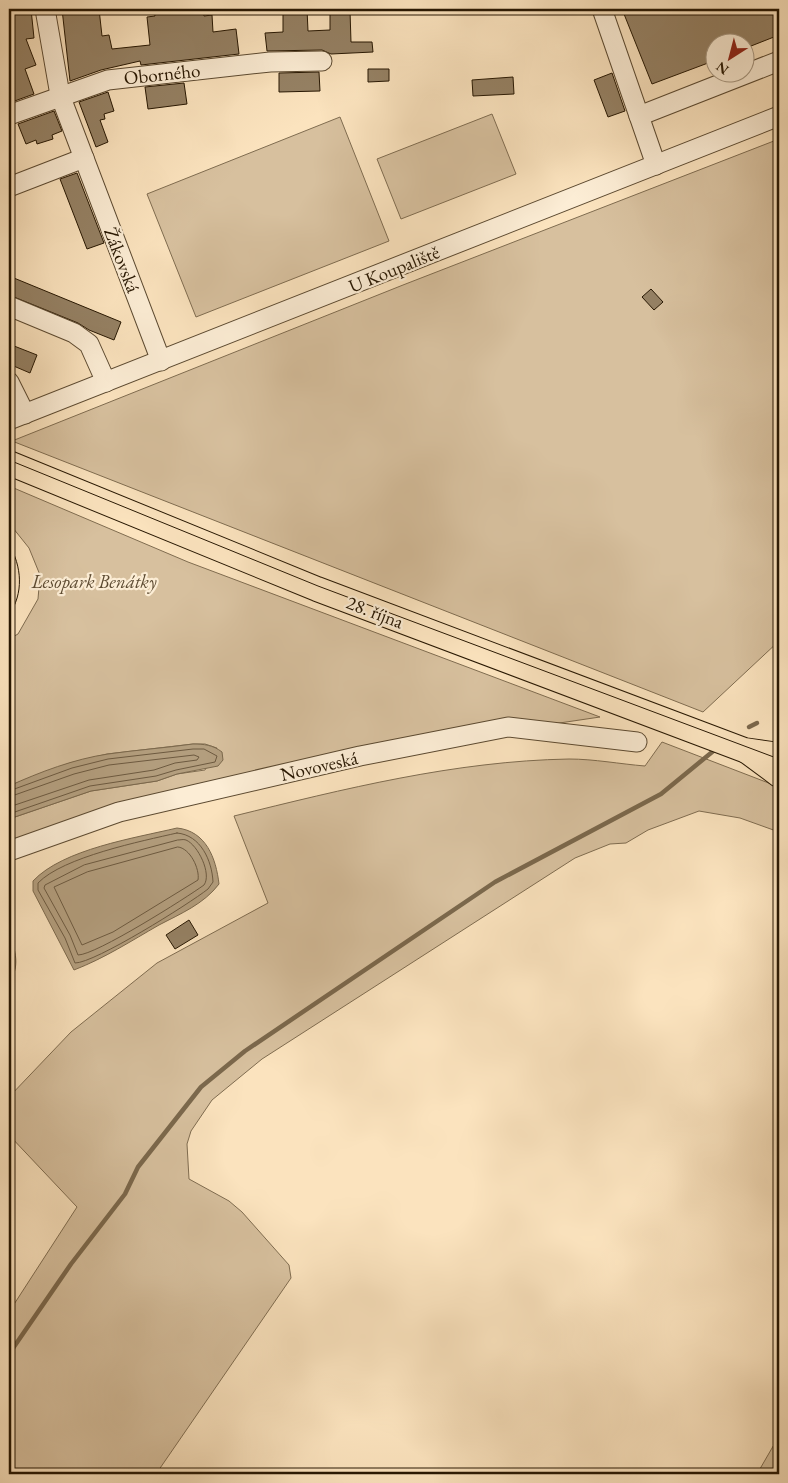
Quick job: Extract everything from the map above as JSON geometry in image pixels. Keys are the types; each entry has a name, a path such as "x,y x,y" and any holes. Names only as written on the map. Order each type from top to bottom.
{"main road":[{"name":"28. října","path":"9,463 317,590 744,750 779,775"},
{"name":"28. října","path":"744,750 779,754"}],"street":[{"name":"Žákovská","path":"45,9 60,95 161,361"},
{"path":"602,9 656,165"},
{"name":"Oborného","path":"9,115 60,95 108,80 270,62 322,61"},
{"path":"639,116 779,61"},
{"name":"U Koupaliště","path":"17,417 779,116"},
{"path":"9,187 84,158"},
{"path":"9,306 74,333 89,344 106,382"},
{"path":"9,382 17,417"},
{"name":"Novoveská","path":"9,852 119,812 360,756 508,727 637,742"}],"green space":[{"path":"492,114 516,174 401,219 377,159"},
{"path":"340,117 389,241 196,317 147,194"},
{"path":"779,139 779,641 703,712 12,441 403,285"},
{"name":"Lesopark Benátky","path":"9,486 188,562 600,717 357,753 9,850 9,819 91,791 157,781 177,774 205,770 217,748 205,744 193,744 107,754 70,763 9,786 9,639 18,634 38,599 40,575 29,548 9,523"},
{"path":"662,742 779,787 779,832 740,818 699,811 648,830 626,843 610,844 575,858 262,1059 212,1100 191,1131 187,1144 189,1179 229,1201 242,1212 289,1265 291,1278 156,1474 9,1474 9,1312 77,1207 9,1135 9,1097 71,1032 157,963 268,903 234,816 400,778 484,765 569,759 645,766"},
{"path":"779,1436 779,1474 757,1474"}],"water":[{"path":"193,744 215,748 222,752 223,760 218,766 177,774 157,781 91,791 9,819 9,786 33,776 95,756"},
{"path":"177,828 195,834 208,847 218,874 219,884 191,908 107,955 74,970 33,891 33,881 46,870 62,861 100,846"},
{"path":"9,934 14,947 16,965 9,983"}],"building":[{"path":"9,9 31,9 34,38 26,39 36,65 25,69 34,94 9,103"},
{"path":"62,9 99,9 102,36 109,35 112,49 150,45 147,17 155,16 154,9 168,9 168,12 203,9 204,16 212,15 213,32 236,29 239,54 141,65 140,61 101,70 70,81"},
{"path":"283,9 307,9 308,31 330,30 330,9 350,11 351,42 372,42 373,52 331,54 322,50 267,51 265,33 283,32"},
{"path":"622,9 779,9 779,35 756,44 756,32 706,32 706,64 652,84"},
{"path":"368,69 389,69 389,81 368,82"},
{"path":"319,72 320,91 279,92 279,73"},
{"path":"612,73 625,111 608,117 594,80"},
{"path":"513,77 514,94 473,96 472,80"},
{"path":"184,83 187,104 148,109 145,87"},
{"path":"108,92 114,111 104,114 105,119 100,120 108,142 96,147 79,102"},
{"path":"54,111 62,131 52,135 53,139 37,144 36,140 26,144 18,124"},
{"path":"77,173 104,243 87,249 60,179"},
{"path":"9,276 121,322 114,340 9,295"},
{"path":"651,289 663,302 654,310 642,297"},
{"path":"9,344 37,355 30,373 9,364"},
{"path":"189,920 198,935 175,949 166,935"}],"waterway":[{"path":"749,727 757,723"},
{"path":"9,1354 71,1264 125,1194 138,1167 201,1087 245,1051 495,882 661,794 717,748"}],"tram line":[{"path":"9,460 318,586 779,759"},
{"path":"9,544 17,562 20,580 17,598 9,615"}]}
